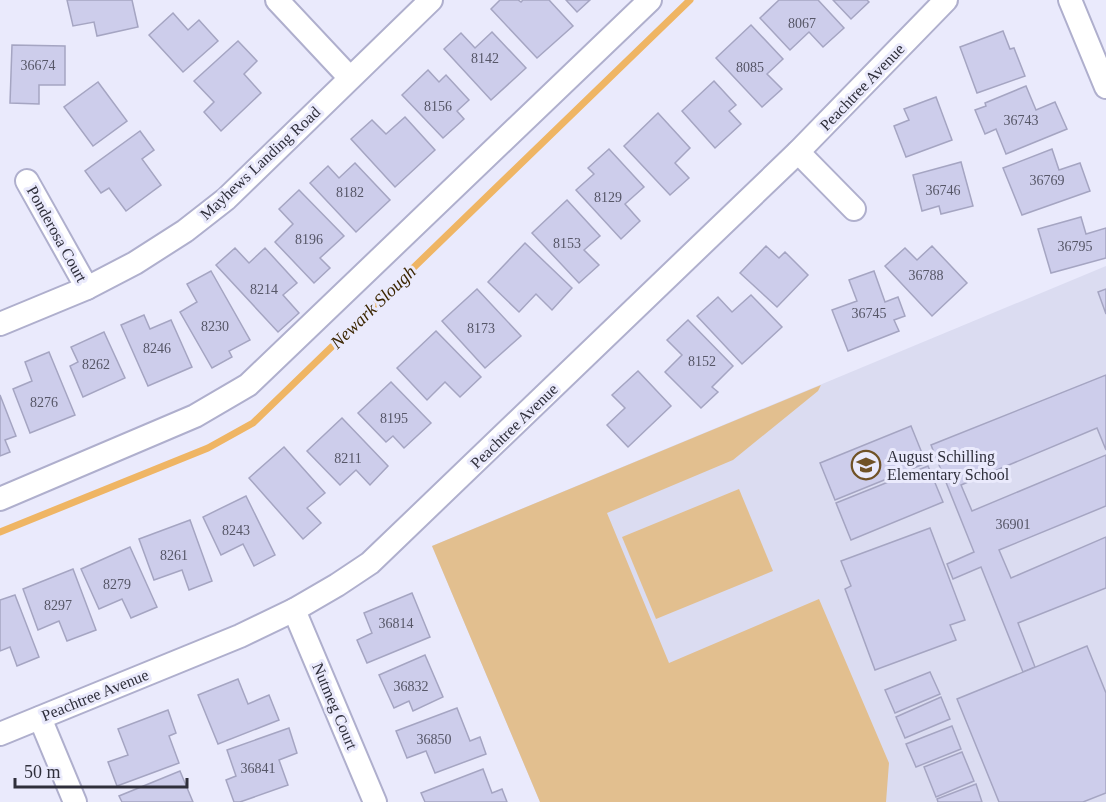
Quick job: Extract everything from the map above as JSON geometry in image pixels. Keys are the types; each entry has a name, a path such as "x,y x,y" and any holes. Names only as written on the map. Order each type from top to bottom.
{"street":[{"path":"277,0 350,78"},
{"name":"Mayhews Landing Road","path":"0,324 87,288 135,263 185,231 226,199 431,0"},
{"path":"0,499 195,416 248,385 650,0"},
{"name":"Peachtree Avenue","path":"0,734 240,636 294,610 337,585 370,562 402,534 798,152 946,0"},
{"path":"1070,0 1106,87"},
{"path":"798,152 854,209"},
{"name":"Ponderosa Court","path":"27,181 87,288"},
{"name":"Nutmeg Court","path":"294,610 375,802"},
{"path":"40,718 75,802"}],"shaded area":[{"name":"August Schilling Elementary School","path":"1106,266 1106,802 540,802 432,546"},
{"path":"821,385 818,391 733,460 607,513 669,663 819,599 889,763 886,802 540,802 432,546"},
{"path":"739,489 773,571 656,619 622,537"}],"building":[{"path":"67,0 132,0 138,27 97,36 94,22 73,26"},
{"path":"500,0 521,2 523,0 549,0 573,26 537,58 491,9"},
{"path":"566,0 590,0 577,12"},
{"path":"779,0 818,0 844,28 823,47 809,32 790,50 760,18"},
{"path":"833,0 867,0 869,2 851,19"},
{"path":"173,13 188,30 199,20 218,41 183,72 149,35"},
{"path":"751,25 783,59 767,74 782,89 762,107 716,58"},
{"path":"1003,31 1010,49 1014,48 1025,76 977,93 960,47"},
{"path":"492,32 526,68 491,100 444,49 461,33 475,48"},
{"path":"238,41 257,61 244,74 261,93 221,131 204,112 214,102 194,81"},
{"path":"12,45 65,46 65,85 39,85 39,104 10,103"},
{"path":"428,70 439,82 446,75 469,100 457,111 464,119 443,138 402,95"},
{"path":"714,81 736,105 729,111 741,124 715,148 682,111"},
{"path":"98,82 127,121 93,146 64,107"},
{"path":"1026,86 1036,110 1055,102 1067,129 1006,154 996,129 985,134 975,110 986,106 985,103"},
{"path":"936,97 952,140 906,157 894,126 909,120 904,109"},
{"path":"658,113 690,148 675,163 689,178 670,195 624,146"},
{"path":"405,117 435,150 395,187 351,139 372,120 386,134"},
{"path":"140,131 154,150 142,159 161,185 126,211 109,188 101,193 85,171"},
{"path":"609,149 644,187 625,204 640,221 621,239 576,190 594,174 588,168"},
{"path":"1052,149 1059,170 1080,163 1090,191 1022,215 1003,168"},
{"path":"961,162 973,206 941,214 939,206 922,211 913,175"},
{"path":"355,163 390,200 356,232 310,183 328,166 339,178"},
{"path":"299,190 344,236 320,258 330,268 314,283 275,242 293,224 279,209"},
{"path":"567,200 600,236 584,250 599,265 579,283 532,233"},
{"path":"1081,217 1086,234 1106,228 1106,258 1051,273 1038,229"},
{"path":"525,243 572,288 552,310 536,294 519,312 488,282"},
{"path":"766,246 779,258 785,252 808,275 777,307 740,273"},
{"path":"932,246 967,283 932,316 885,266 905,248 917,260"},
{"path":"235,248 249,263 265,248 297,283 283,295 299,313 278,332 216,265"},
{"path":"211,271 250,340 229,351 232,357 212,368 180,312 197,302 187,284"},
{"path":"874,271 885,302 898,297 905,316 894,320 899,331 848,351 832,310 857,301 849,280"},
{"path":"477,289 521,336 485,368 442,321"},
{"path":"1106,289 1106,314 1098,292"},
{"path":"751,295 782,327 742,364 697,316 718,297 732,312"},
{"path":"144,315 150,329 171,320 192,367 148,386 121,325"},
{"path":"688,320 733,366 712,387 718,392 701,408 665,372 682,355 667,340"},
{"path":"436,331 481,377 460,397 445,382 427,400 397,368"},
{"path":"104,332 125,378 83,397 70,366 78,362 71,347"},
{"path":"49,352 75,415 30,433 13,389 32,381 25,362"},
{"path":"638,371 671,406 628,447 607,425 625,408 612,395"},
{"path":"1106,375 1106,450 1097,428 961,485 972,511 1106,455 1106,506 999,550 1011,578 1106,537 1106,588 1018,623 1035,667 1023,672 981,567 953,579 947,564 974,552 931,445"},
{"path":"391,382 431,423 404,448 393,436 386,442 358,413"},
{"path":"0,395 16,436 5,440 10,452 0,456"},
{"path":"342,418 388,466 370,485 356,470 340,485 307,451"},
{"path":"911,426 926,463 835,500 820,463"},
{"path":"284,447 325,493 307,508 321,523 303,539 249,478"},
{"path":"928,466 943,502 851,540 836,503"},
{"path":"246,496 275,555 254,566 243,544 221,555 203,517"},
{"path":"190,520 212,581 189,590 182,570 154,580 139,539"},
{"path":"930,528 965,620 950,625 956,640 875,670 845,589 851,586 841,561"},
{"path":"130,547 157,607 131,618 122,599 99,609 81,569"},
{"path":"73,569 96,630 67,641 59,621 38,630 23,589"},
{"path":"412,593 430,637 367,663 357,640 372,633 364,613"},
{"path":"15,595 39,657 17,666 10,647 0,651 0,600"},
{"path":"1087,646 1106,693 1106,793 1083,802 999,802 957,699"},
{"path":"425,655 443,697 413,711 409,701 394,708 379,675"},
{"path":"930,672 940,694 895,713 885,690"},
{"path":"238,679 248,704 269,695 279,720 218,744 198,695"},
{"path":"941,697 950,719 905,738 896,717"},
{"path":"457,708 470,741 480,737 486,754 435,773 426,751 407,758 396,731"},
{"path":"168,710 176,733 169,736 179,763 117,786 108,762 128,755 118,729"},
{"path":"952,726 961,749 916,767 906,744"},
{"path":"289,728 297,753 279,760 288,785 240,802 234,802 226,780 236,776 227,750"},
{"path":"962,752 974,781 936,797 924,767"},
{"path":"483,769 492,793 502,789 507,802 425,802 421,793"},
{"path":"180,771 193,802 122,802 119,796"},
{"path":"976,784 982,802 938,802 937,799"}],"waterway":[{"name":"Newark Slough","path":"0,532 208,448 253,423 690,0"}],"place":[{"name":"August Schilling Elementary School","path":"866,465"}]}
